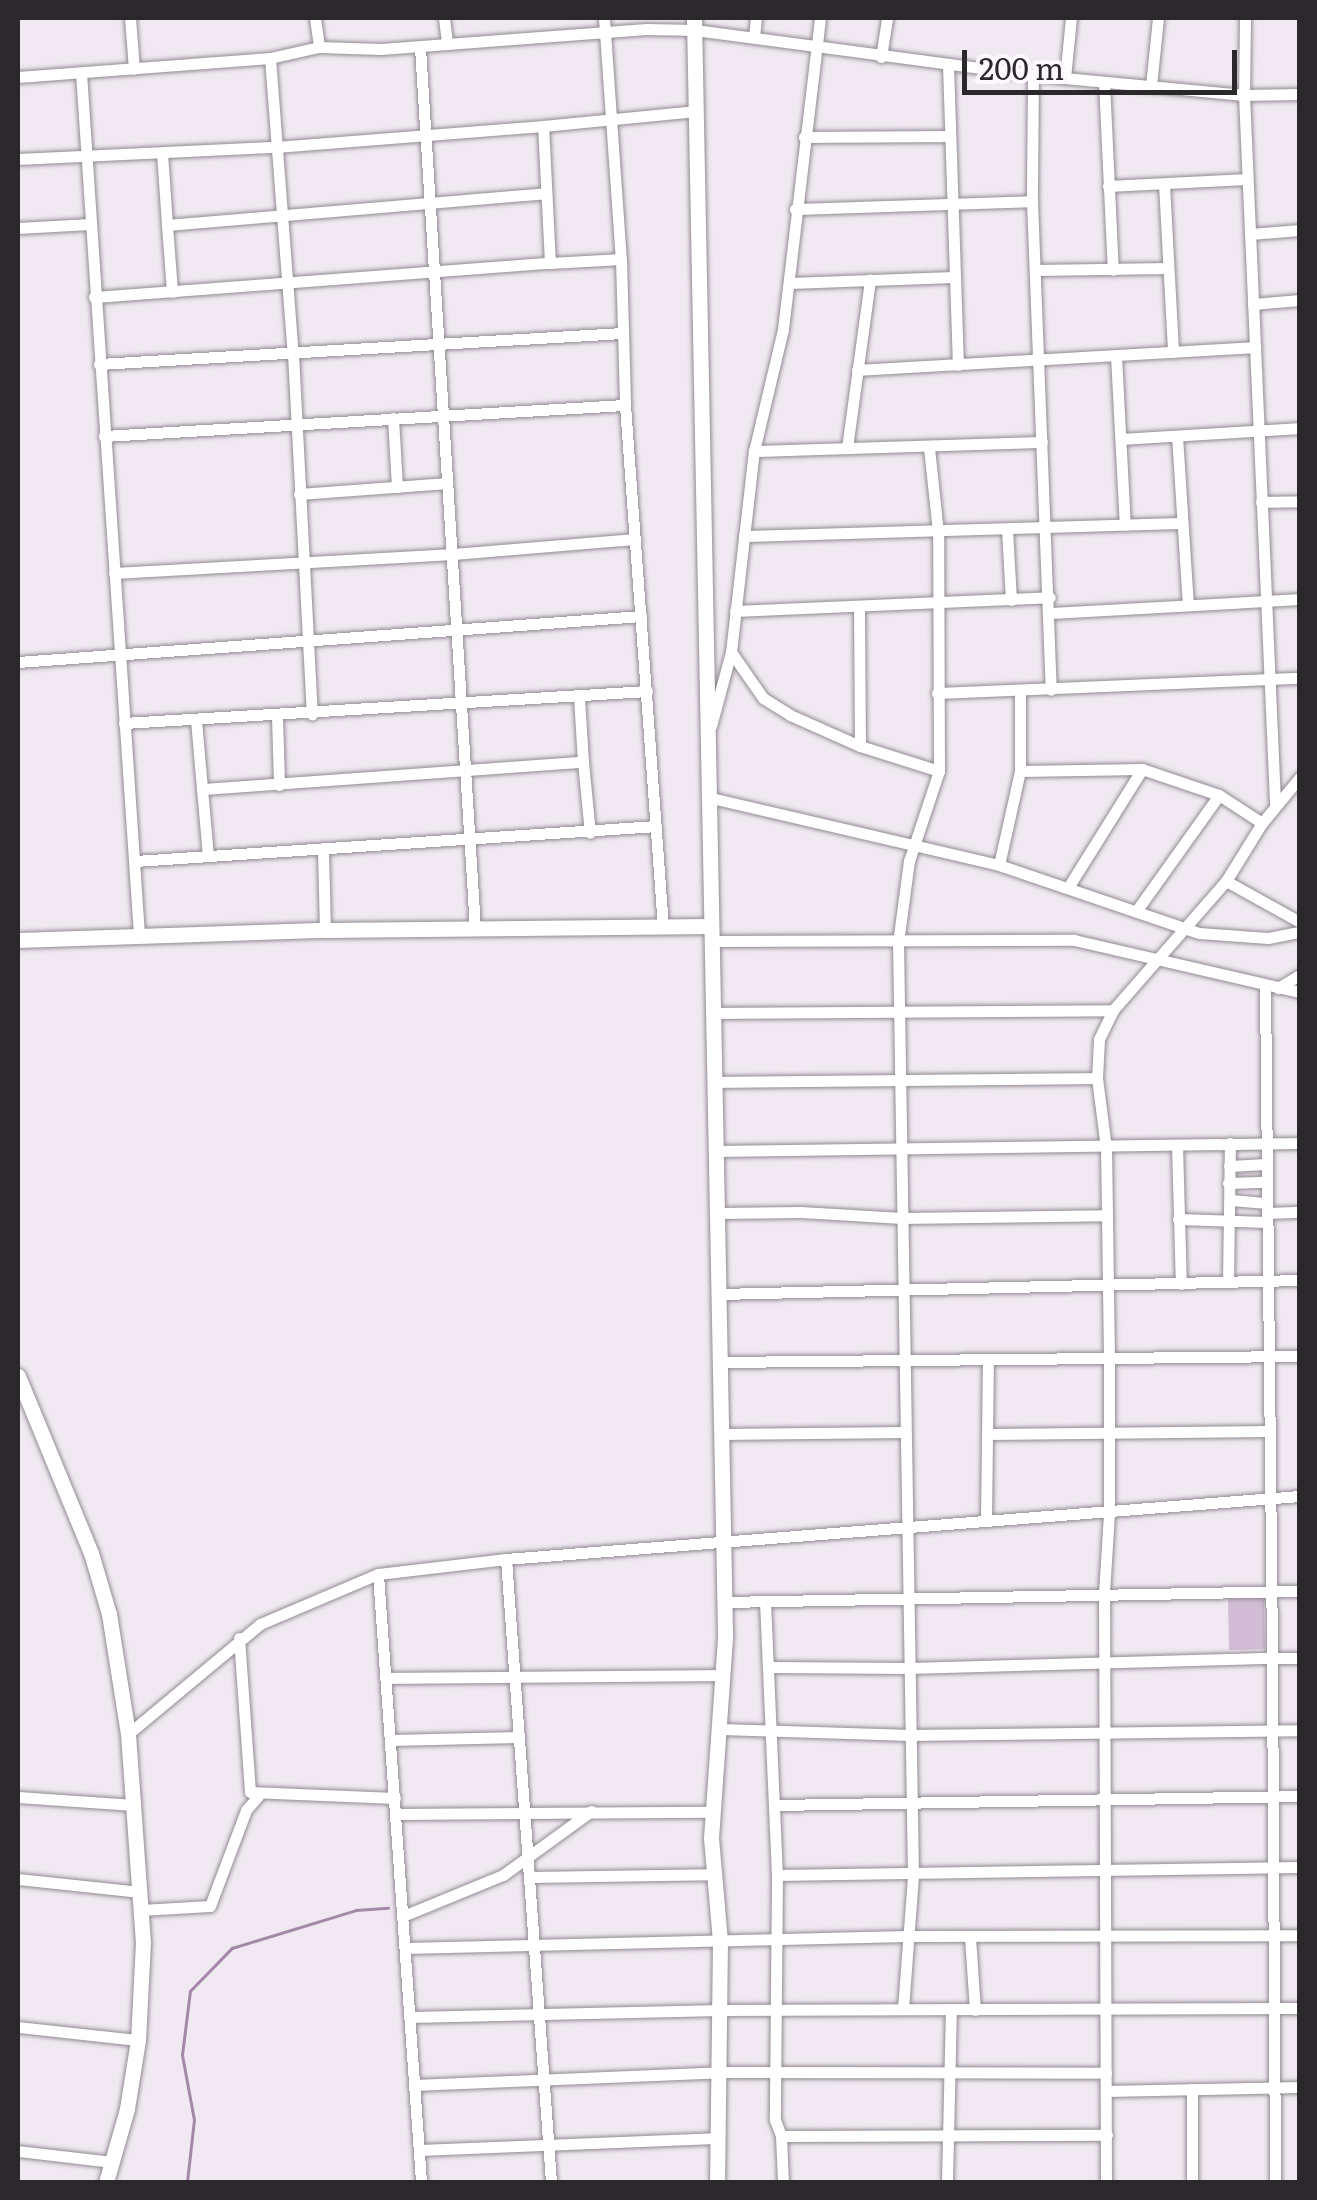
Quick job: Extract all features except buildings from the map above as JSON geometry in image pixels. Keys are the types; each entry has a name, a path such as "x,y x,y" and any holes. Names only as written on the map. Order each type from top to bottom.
{"main road":[{"path":"694,24 724,1602 720,1730 711,1812 711,1874 720,1941 721,2010 716,2182"},
{"path":"18,940 325,930 663,928 711,934"},
{"path":"18,1376 91,1553 109,1614 128,1734 141,1910 138,2040 106,2182"}],"street":[{"path":"130,18 134,69"},
{"path":"315,18 319,47"},
{"path":"444,18 446,44"},
{"path":"754,38 756,18"},
{"path":"706,745 730,652 754,451 790,283 795,209 820,18"},
{"path":"881,56 887,18"},
{"path":"1065,78 1071,18"},
{"path":"1151,86 1158,18"},
{"path":"1245,18 1244,95 1275,805"},
{"path":"605,24 621,259 624,405 663,928"},
{"path":"18,78 270,58 319,47 446,44 605,24 694,24 754,38 948,66 1244,95 1300,94"},
{"path":"420,46 433,201 476,930"},
{"path":"270,58 293,354 312,714"},
{"path":"948,66 958,364"},
{"path":"81,73 138,934"},
{"path":"1033,75 1032,201 1051,612 1051,690"},
{"path":"1104,82 1113,270"},
{"path":"18,159 276,147 696,111"},
{"path":"544,126 550,264"},
{"path":"804,137 948,136"},
{"path":"162,152 172,292"},
{"path":"1108,186 1248,179"},
{"path":"1164,184 1173,352"},
{"path":"167,224 280,218 546,193"},
{"path":"795,209 1032,201"},
{"path":"18,228 90,224"},
{"path":"1250,234 1300,230"},
{"path":"94,297 621,259"},
{"path":"1035,270 1168,268"},
{"path":"790,283 953,277"},
{"path":"846,448 870,280"},
{"path":"1253,304 1300,300"},
{"path":"99,364 623,333"},
{"path":"857,370 1254,346"},
{"path":"1116,356 1125,525"},
{"path":"104,436 624,405"},
{"path":"393,418 397,487"},
{"path":"1122,438 1300,428"},
{"path":"1176,436 1188,605"},
{"path":"754,451 1042,442"},
{"path":"903,2009 913,1875 898,942 914,844 939,771 938,532 929,448"},
{"path":"299,494 448,484"},
{"path":"1261,502 1300,500"},
{"path":"744,536 1182,523"},
{"path":"1007,529 1011,600"},
{"path":"114,572 453,554 635,539"},
{"path":"735,611 1050,598"},
{"path":"1051,612 1300,599"},
{"path":"859,606 860,746"},
{"path":"18,662 641,616"},
{"path":"730,652 746,677 776,707 860,746 939,771"},
{"path":"938,693 1300,678"},
{"path":"124,723 647,691"},
{"path":"999,865 1020,771 1020,692"},
{"path":"579,697 590,832"},
{"path":"277,716 279,785"},
{"path":"196,720 208,856"},
{"path":"202,789 583,762"},
{"path":"1020,771 1142,769 1219,794 1262,823"},
{"path":"1069,886 1142,769"},
{"path":"1106,2182 1104,1593 1109,1513 1109,1359 1106,1148 1097,1078 1099,1039 1113,1010 1226,881 1262,823 1300,777"},
{"path":"1137,910 1219,794"},
{"path":"707,797 999,865 1069,886 1182,929 1249,938 1300,932"},
{"path":"135,861 656,826"},
{"path":"322,850 325,930"},
{"path":"1226,881 1300,922"},
{"path":"711,934 898,942 1074,940 1300,992"},
{"path":"1272,986 1300,975"},
{"path":"1272,986 1266,1182 1275,2182"},
{"path":"711,1013 1113,1010"},
{"path":"713,1082 1097,1078"},
{"path":"1228,1282 1230,1143"},
{"path":"715,1151 1300,1143"},
{"path":"1178,1145 1180,1284"},
{"path":"1229,1166 1266,1164"},
{"path":"1228,1183 1266,1182"},
{"path":"1231,1200 1267,1213"},
{"path":"1178,1219 1231,1221 1267,1213 1300,1212"},
{"path":"718,1214 902,1218 1106,1215"},
{"path":"719,1294 1300,1280"},
{"path":"718,1362 1300,1356"},
{"path":"986,1519 988,1360"},
{"path":"988,1434 1268,1430"},
{"path":"720,1434 903,1432"},
{"path":"128,1734 175,1698 238,1638 292,1608 378,1574 506,1559 1300,1496"},
{"path":"506,1559 542,2014 551,2182"},
{"path":"378,1574 421,2182"},
{"path":"724,1602 1300,1591"},
{"path":"765,1601 776,1805 779,2012 775,2120 782,2136 783,2182"},
{"path":"238,1638 250,1792 258,1796 395,1798"},
{"path":"769,1667 909,1668 1300,1658"},
{"path":"386,1678 515,1680 661,1672 723,1675"},
{"path":"720,1730 908,1736 1300,1730"},
{"path":"390,1740 519,1737"},
{"path":"141,1910 210,1906 246,1810 258,1796"},
{"path":"776,1805 1300,1796"},
{"path":"18,1797 134,1805"},
{"path":"403,1916 478,1888 528,1860 590,1811"},
{"path":"396,1814 711,1812"},
{"path":"777,1874 1300,1867"},
{"path":"530,1877 711,1874"},
{"path":"18,1879 140,1892"},
{"path":"405,1948 907,1936 1300,1935"},
{"path":"970,1937 975,2010"},
{"path":"410,2017 721,2010 1300,2008"},
{"path":"946,2182 951,2010"},
{"path":"18,2027 138,2040"},
{"path":"414,2085 721,2072 1106,2073"},
{"path":"1106,2091 1300,2087"},
{"path":"1192,2089 1192,2182"},
{"path":"782,2136 1106,2135"},
{"path":"419,2150 715,2138"},
{"path":"18,2151 113,2162"}],"shaded area":[{"path":"1264,1598 1265,1649 1229,1650 1228,1599"}],"waterway":[{"path":"187,2182 194,2120 182,2055 190,1991 232,1948 356,1910 388,1908"}]}
